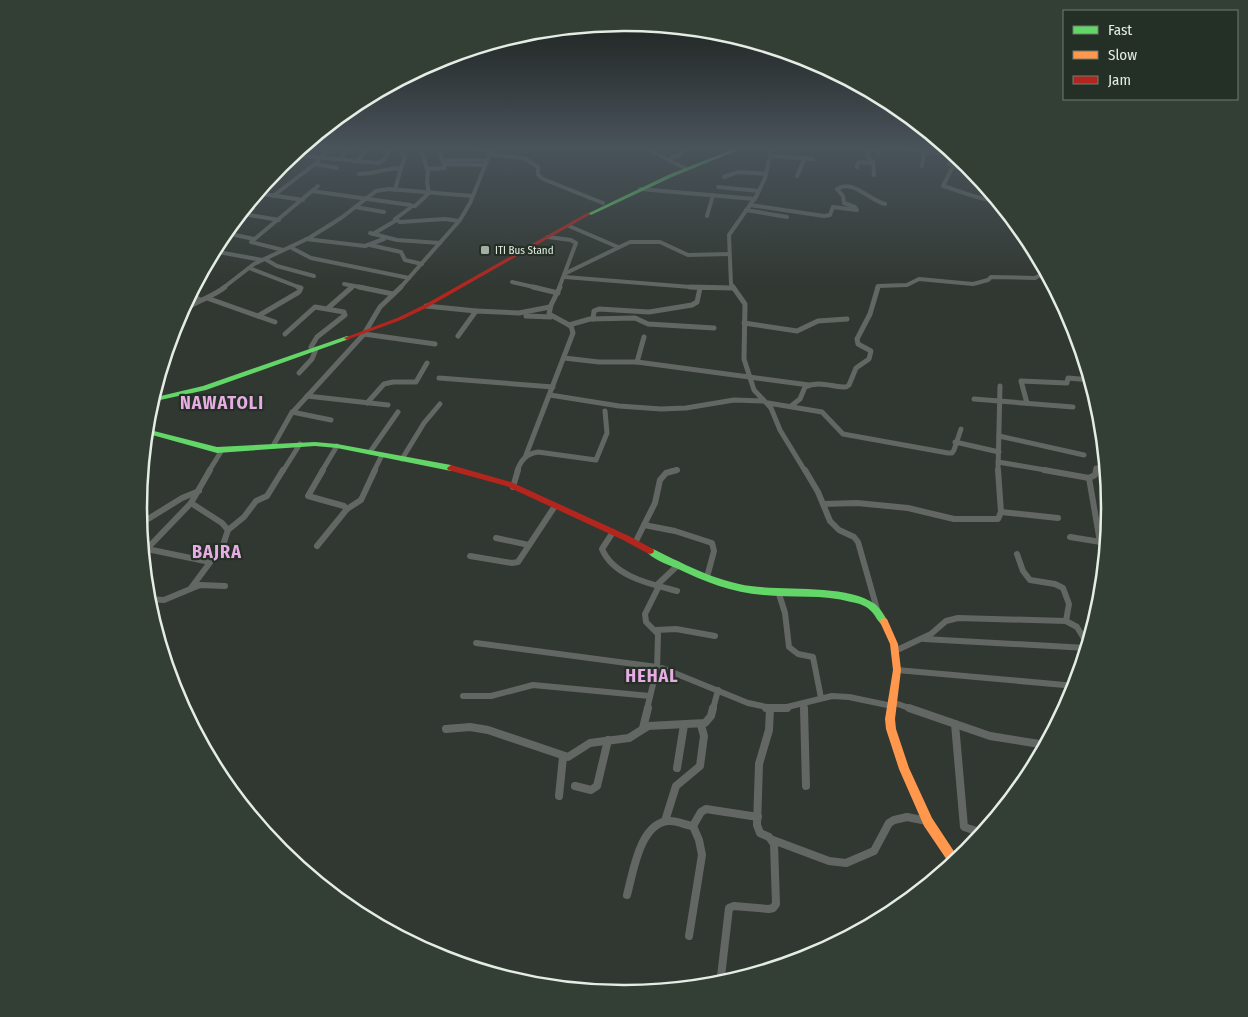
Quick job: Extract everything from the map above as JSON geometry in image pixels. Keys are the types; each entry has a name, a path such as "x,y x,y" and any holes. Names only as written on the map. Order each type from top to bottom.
{"street":[{"path":"273,196 276,193"},
{"path":"283,250 252,243 254,239 310,193"},
{"path":"329,193 402,203 411,206"},
{"path":"193,304 216,294 249,268 264,259 306,239 374,193"},
{"path":"274,446 292,412 366,331 380,306 409,278 459,221 472,196 424,193"},
{"path":"577,193 603,204"},
{"path":"487,270 603,204 627,193"},
{"path":"366,331 415,308 631,193"},
{"path":"694,193 755,199"},
{"path":"758,193 730,231 728,254 733,288 745,304 743,348 749,376 757,395 766,402 780,430 812,482 834,526 854,537 858,542 878,613"},
{"path":"750,205 824,216 830,215 833,207 857,210 855,207 844,203 841,193"},
{"path":"864,193 874,201 885,204"},
{"path":"972,193 988,200"},
{"path":"265,194 304,200"},
{"path":"429,194 415,206 411,206 395,220 372,234 384,239 440,243"},
{"path":"707,216 713,195"},
{"path":"355,207 384,212"},
{"path":"746,210 787,217"},
{"path":"248,214 279,220"},
{"path":"395,220 404,223 445,219 459,221"},
{"path":"569,226 618,247"},
{"path":"233,235 254,239"},
{"path":"548,237 571,240 576,243 558,293 550,307 549,314 552,317"},
{"path":"565,275 639,237"},
{"path":"306,239 362,246 384,239"},
{"path":"630,242 660,242 688,255 728,254"},
{"path":"370,245 401,252 404,260 422,264"},
{"path":"290,247 307,257 409,278"},
{"path":"221,252 272,261 278,267 286,268 291,272 314,276"},
{"path":"249,268 301,288 299,292 258,316"},
{"path":"565,275 700,288 733,288"},
{"path":"564,358 598,362 637,362 809,385 820,383 837,388 846,387 849,385 856,368 870,359 870,352 858,344 857,339 870,314 873,298 878,286 907,285 919,279 973,284 988,280 991,277 1024,279 1035,278 1040,275"},
{"path":"160,396 204,388 313,348 400,319 476,276"},
{"path":"512,282 558,293"},
{"path":"344,284 393,294"},
{"path":"328,308 354,286"},
{"path":"594,319 594,311 599,309 649,312 692,305 697,302 700,288"},
{"path":"196,298 200,300"},
{"path":"207,298 274,322"},
{"path":"426,306 519,313 550,307"},
{"path":"285,334 312,308 328,308 344,312 345,315 316,337 312,359 299,373"},
{"path":"458,336 476,311"},
{"path":"513,487 573,333 569,325 552,317 526,316"},
{"path":"569,325 594,319 638,318 648,324 714,328"},
{"path":"744,322 797,332 818,321 847,319"},
{"path":"366,331 435,344"},
{"path":"637,362 644,337"},
{"path":"367,403 382,384 388,381 409,384 416,382 427,363"},
{"path":"439,378 553,387"},
{"path":"1027,403 1020,381 1067,383 1068,378 1083,379"},
{"path":"791,406 800,399 805,387 809,385"},
{"path":"823,504 857,503 908,508 954,519 998,519 1001,512 998,462 1000,386"},
{"path":"550,395 619,406 661,409 686,408 734,400 766,402 822,412 830,417 839,432 948,454 952,454 954,451 955,442 961,429"},
{"path":"307,396 388,405"},
{"path":"974,399 1073,407"},
{"path":"402,459 424,423 440,404"},
{"path":"526,455 548,452 596,460 607,433 605,411"},
{"path":"292,412 331,420"},
{"path":"370,452 398,412"},
{"path":"153,434 188,444 222,450 300,444 337,446 477,475 513,487 613,532 677,566 707,577 758,592 850,597 872,606 893,638 897,670 890,719 891,729 904,769 928,822 951,855"},
{"path":"999,436 1084,455"},
{"path":"955,442 999,452"},
{"path":"191,588 223,545 228,530 244,517 256,501 267,496 300,444"},
{"path":"337,446 308,496 344,506 347,509"},
{"path":"149,547 191,503 222,450"},
{"path":"317,546 347,509 361,500 382,455"},
{"path":"998,462 1089,478 1095,475 1096,468 1099,468"},
{"path":"635,543 655,504 660,480 666,473 677,470"},
{"path":"1089,478 1100,530"},
{"path":"147,519 182,498 199,491"},
{"path":"191,503 222,523 228,530"},
{"path":"470,556 515,563 555,506"},
{"path":"1001,512 1058,518"},
{"path":"644,525 675,531 712,543 714,551 707,577"},
{"path":"613,532 602,549 606,557 631,577 677,591"},
{"path":"1070,537 1100,542"},
{"path":"496,538 529,545"},
{"path":"149,552 210,562"},
{"path":"1017,554 1023,572 1030,580 1058,584 1064,588 1070,602 1066,622"},
{"path":"642,728 657,669 659,639 656,630 646,622 645,614 658,586 677,566"},
{"path":"156,600 164,600 191,588 205,585 225,586"},
{"path":"780,594 785,613 789,647 798,654 814,657 821,698"},
{"path":"895,652 931,634 946,621 958,618 1066,622 1077,627 1083,638"},
{"path":"656,630 676,629 715,636"},
{"path":"922,639 1081,647"},
{"path":"476,643 668,669 770,709 789,708 821,698 842,696 892,704 990,736 1039,744"},
{"path":"897,670 1067,685"},
{"path":"463,696 491,696 533,685 548,685 650,696"},
{"path":"446,729 470,728 488,730 568,757 590,743 629,738 642,728 653,725 701,725 709,720 718,690"},
{"path":"804,703 806,786"},
{"path":"770,709 769,730 758,764 758,817 760,833 773,840 829,861 846,863 874,851 889,823 897,818 909,817 928,822"},
{"path":"955,724 964,826 976,830"},
{"path":"676,768 684,725"},
{"path":"665,821 676,786 700,766 704,736 701,725"},
{"path":"575,786 591,790 597,786 608,740"},
{"path":"559,796 563,756"},
{"path":"693,826 696,824 700,813 706,809 758,817"},
{"path":"627,895 642,841 651,828 665,821 693,826"},
{"path":"689,936 702,855 700,840 693,826"},
{"path":"721,976 729,908 734,906 769,909 773,908 776,904 773,840"}],"traffic: fast":[{"path":"589,214 633,193"},
{"path":"160,398 204,388 347,338"},
{"path":"153,433 217,450 315,444 337,446 451,468"},
{"path":"650,551 698,574 724,584 749,590 832,595 863,601 873,607 884,622"}],"traffic: slow":[{"path":"884,622 894,644 897,670 890,719 891,729 904,769 928,822 951,856"}],"traffic: jam":[{"path":"347,338 399,319 426,306 589,214"},
{"path":"451,468 508,484 626,538 650,551"}],"place":[{"name":"ITI Bus Stand","path":"485,250"}],"district":[{"name":"NAWATOLI","path":"222,403"},
{"name":"BAJRA","path":"217,552"},
{"name":"HEHAL","path":"652,676"}]}
